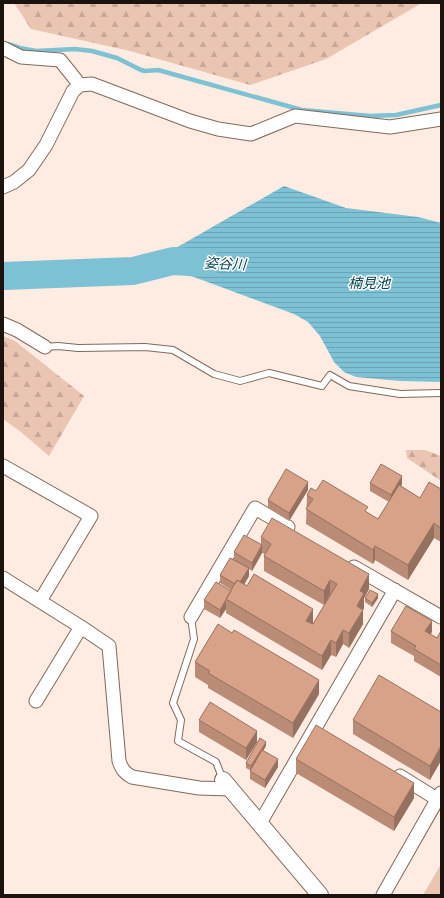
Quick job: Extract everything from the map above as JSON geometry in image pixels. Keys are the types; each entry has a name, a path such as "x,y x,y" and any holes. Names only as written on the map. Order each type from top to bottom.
{"street":[{"path":"3,48 21,57 60,60 80,85"},
{"path":"3,187 14,182 29,170 46,145 73,91 80,85 92,84 190,121 218,129 251,134 295,116 390,127 441,119"},
{"path":"3,324 17,330 45,347"},
{"path":"3,466 91,516 40,601"},
{"path":"191,617 255,508 295,532"},
{"path":"342,559 441,617"},
{"path":"3,578 81,626 109,646 119,761 121,769 132,777 199,788 227,784 320,895"},
{"path":"260,823 395,590"},
{"path":"36,701 81,626"},
{"path":"316,726 330,734"},
{"path":"383,895 439,796 390,770"}],"lane":[{"path":"45,347 58,346 78,348 145,346 173,350 214,374 240,381 269,373 322,386 330,375 349,386 400,394 441,393"},
{"path":"191,617 194,639 173,703 181,720 178,741 216,762 227,784"}],"green space":[{"path":"14,3 422,3 326,59 250,85 130,51 31,29"},
{"path":"3,336 15,341 84,396 49,456 3,419"},
{"path":"406,450 425,450 441,456 441,481 407,458"},
{"path":"441,864 441,895 423,895"}],"water":[{"name":"楠見池","path":"284,186 346,208 418,217 441,223 441,382 400,381 356,377 344,372 334,362 320,336 308,322 294,314 194,277 170,272 167,253"}],"building":[{"path":"381,464 402,476 391,495 370,483"},
{"path":"286,469 308,482 289,513 268,500"},
{"path":"323,480 368,507 365,511 378,519 399,485 420,498 429,482 441,489 441,528 434,523 408,565 375,546 373,550 306,509 313,499 307,495 311,488 316,491"},
{"path":"272,518 369,574 360,591 364,593 357,606 363,610 349,633 343,630 336,643 331,640 322,656 226,599 237,580 247,586 254,574 313,609 306,621 313,624 337,584 330,580 324,591 264,556 271,544 261,537"},
{"path":"244,535 262,545 252,563 234,552"},
{"path":"230,558 249,568 240,582 237,580 235,584 220,575"},
{"path":"216,582 231,591 220,610 204,600"},
{"path":"370,590 378,594 372,603 365,598"},
{"path":"406,606 432,621 425,631 437,638 441,631 441,665 414,649 416,646 391,631"},
{"path":"218,624 232,633 234,630 319,680 293,723 208,673 210,671 195,662"},
{"path":"379,675 441,712 441,746 430,766 353,720"},
{"path":"210,702 257,731 246,748 199,720"},
{"path":"316,725 414,783 394,817 296,759"},
{"path":"260,738 266,742 251,766 246,763"},
{"path":"262,750 278,759 265,780 250,771"}],"waterway":[{"path":"8,44 36,51 75,49 92,51 117,58 141,70 158,70 302,110 370,116 396,115 441,105"},
{"name":"姿谷川","path":"3,276 133,271 173,261 207,263"}]}
